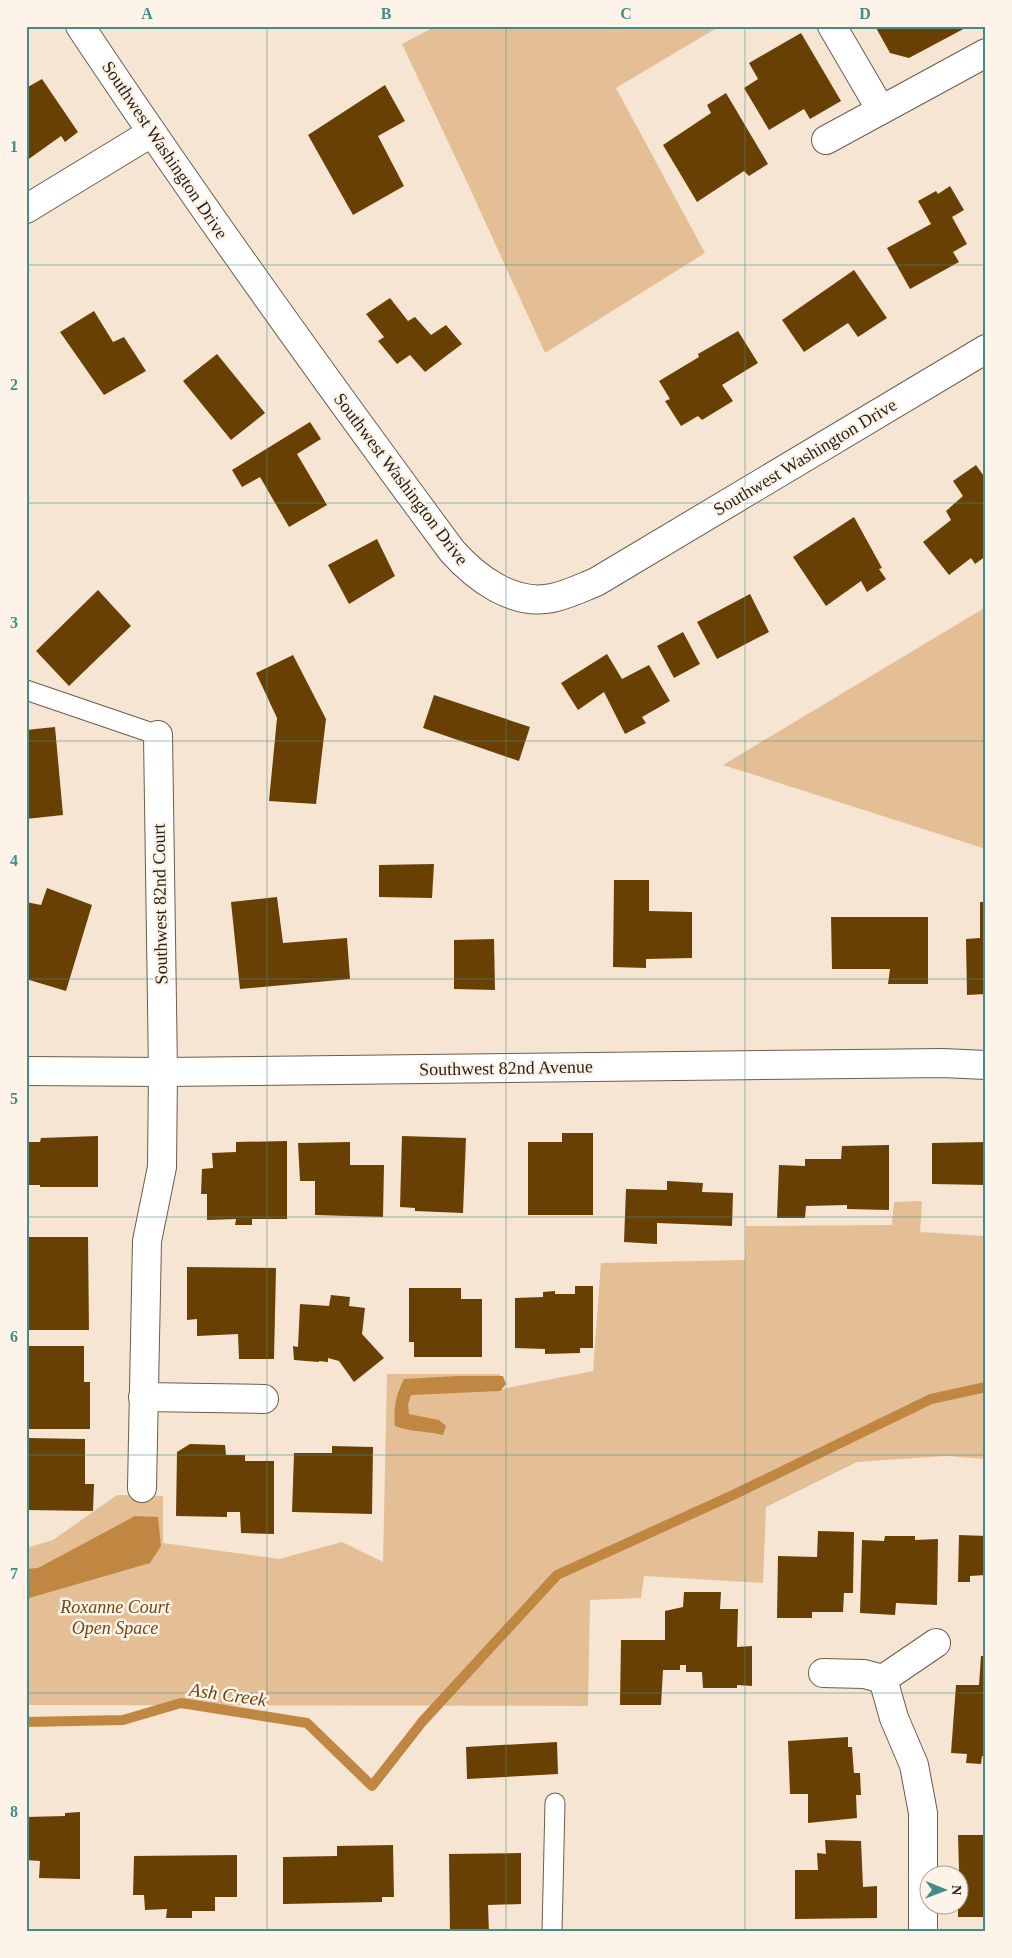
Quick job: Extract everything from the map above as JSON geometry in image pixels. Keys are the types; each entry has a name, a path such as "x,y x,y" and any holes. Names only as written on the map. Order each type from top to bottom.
{"street":[{"name":"Southwest Washington Drive","path":"80,26 151,133 353,417 452,551 481,579 519,597 535,600 550,599 566,595 596,582 986,348"},
{"path":"832,26 881,110"},
{"path":"826,140 986,53"},
{"path":"26,209 151,133"},
{"name":"Southwest 82nd Court","path":"142,1488 147,1241 162,1167 158,735"},
{"name":"Southwest 82nd Avenue","path":"26,1072 986,1065"},
{"path":"143,1397 264,1399"},
{"path":"823,1673 864,1674 882,1679 936,1643"},
{"path":"882,1679 894,1718 914,1765 923,1813 923,1932"}],"lane":[{"path":"26,690 158,735"},
{"path":"552,1932 555,1802"}],"green space":[{"path":"436,26 720,26 616,88 705,253 545,353 402,44"},
{"path":"986,607 986,849 723,765"},
{"name":"Roxanne Court Open Space","path":"922,1201 920,1232 984,1236 986,1227 986,1459 946,1456 857,1462 766,1507 763,1583 644,1576 641,1598 590,1600 588,1706 26,1705 26,1548 53,1540 117,1495 163,1496 163,1543 279,1559 342,1542 383,1562 387,1374 500,1374 502,1389 593,1371 601,1263 745,1260 746,1226 892,1225 894,1202"}],"shaded area":[{"path":"503,1376 506,1384 500,1391 411,1395 408,1405 409,1414 439,1420 446,1426 443,1435 395,1426 396,1402 404,1379"},
{"path":"135,1516 158,1517 161,1546 150,1563 26,1599 26,1569 38,1568"}],"building":[{"path":"875,26 969,26 909,58 890,53"},
{"path":"801,33 841,101 810,119 804,109 769,130 744,88 758,79 749,63"},
{"path":"42,79 78,132 65,142 61,136 26,161 26,88"},
{"path":"385,85 405,121 378,136 404,186 353,215 308,135"},
{"path":"726,93 768,164 749,176 744,171 697,202 663,145 711,113 707,105"},
{"path":"950,186 964,210 952,217 967,244 953,252 959,262 910,289 887,248 931,224 918,201 936,191 938,194"},
{"path":"854,270 887,318 858,337 848,323 804,352 782,320"},
{"path":"390,298 408,321 415,317 431,335 446,325 462,344 425,372 410,355 397,364 378,341 384,337 366,314"},
{"path":"94,311 113,342 124,337 146,371 104,395 60,332"},
{"path":"738,331 758,363 722,385 733,401 702,420 698,416 681,426 665,401 670,399 659,381 699,357 698,354"},
{"path":"217,354 265,413 231,440 183,381"},
{"path":"310,422 321,439 297,454 327,505 289,527 260,477 242,487 232,470"},
{"path":"976,465 986,479 986,556 975,564 971,558 949,575 923,542 951,520 946,511 963,496 953,481"},
{"path":"854,517 882,568 879,569 886,579 867,592 861,581 826,606 793,557"},
{"path":"377,539 395,576 349,604 328,565"},
{"path":"98,590 131,626 69,686 36,651"},
{"path":"750,594 769,632 717,659 697,622"},
{"path":"683,632 700,664 674,678 657,646"},
{"path":"607,654 622,679 649,665 670,701 642,717 646,723 625,734 604,692 578,710 561,683"},
{"path":"293,655 326,719 316,804 269,801 277,718 256,673"},
{"path":"434,695 530,727 519,761 423,728"},
{"path":"55,727 63,815 26,819 26,730"},
{"path":"434,864 432,898 379,897 379,865"},
{"path":"614,880 649,880 649,911 692,912 692,958 646,959 646,968 613,967"},
{"path":"47,888 92,905 66,991 26,979 26,902 41,905"},
{"path":"277,897 283,943 347,938 350,979 240,989 231,902"},
{"path":"980,902 986,902 986,994 967,995 966,939 980,938"},
{"path":"831,917 928,917 928,984 888,984 890,969 832,969"},
{"path":"494,939 495,990 454,989 454,940"},
{"path":"562,1133 593,1133 593,1215 528,1215 528,1142 562,1142"},
{"path":"98,1136 98,1187 40,1187 40,1185 26,1185 26,1142 40,1142 41,1138"},
{"path":"402,1136 466,1138 463,1213 415,1211 415,1208 400,1207"},
{"path":"287,1141 287,1219 252,1219 252,1225 235,1225 236,1219 207,1220 207,1194 201,1194 202,1169 213,1168 212,1153 236,1152 236,1142"},
{"path":"350,1142 350,1165 384,1165 383,1217 315,1215 315,1181 300,1181 298,1143"},
{"path":"986,1142 986,1185 932,1184 932,1143"},
{"path":"889,1145 889,1210 847,1209 847,1205 806,1206 805,1218 777,1218 779,1165 805,1166 805,1159 841,1159 842,1146"},
{"path":"667,1181 703,1183 702,1192 733,1193 732,1226 657,1223 657,1244 624,1242 626,1189 667,1190"},
{"path":"26,1237 88,1237 89,1330 26,1330"},
{"path":"187,1267 276,1268 274,1359 239,1359 238,1334 197,1336 197,1319 187,1320"},
{"path":"575,1286 593,1286 593,1348 580,1348 580,1353 545,1354 545,1349 515,1348 515,1298 543,1297 543,1292 555,1291 555,1294 575,1294"},
{"path":"409,1288 461,1288 461,1299 482,1299 482,1357 414,1357 414,1342 409,1342"},
{"path":"331,1295 350,1297 349,1306 365,1308 362,1334 384,1358 354,1382 339,1361 328,1358 328,1362 294,1360 293,1346 298,1347 300,1304 329,1306"},
{"path":"26,1346 84,1346 84,1382 90,1382 90,1429 26,1429"},
{"path":"27,1438 85,1439 85,1484 94,1484 93,1511 26,1510"},
{"path":"190,1444 225,1445 226,1455 245,1455 245,1461 274,1461 274,1534 241,1533 240,1512 227,1512 227,1517 176,1516 177,1452"},
{"path":"332,1446 373,1447 372,1514 292,1512 294,1453 332,1453"},
{"path":"818,1531 854,1532 853,1593 844,1593 843,1612 812,1612 812,1618 777,1618 778,1556 817,1557"},
{"path":"959,1535 986,1536 986,1575 970,1576 970,1582 958,1582"},
{"path":"885,1536 915,1536 915,1540 938,1539 937,1605 896,1603 895,1615 860,1613 862,1540 884,1541"},
{"path":"684,1592 721,1592 720,1609 738,1609 737,1647 752,1646 752,1686 737,1685 737,1688 703,1688 702,1672 686,1672 686,1665 680,1665 680,1670 663,1670 661,1705 620,1705 621,1640 665,1640 665,1611 683,1607"},
{"path":"981,1656 986,1656 986,1756 982,1756 981,1764 966,1763 967,1754 951,1753 956,1685 979,1685"},
{"path":"848,1737 848,1747 852,1747 854,1773 860,1773 861,1795 856,1795 857,1818 808,1823 808,1794 790,1794 788,1741"},
{"path":"557,1742 558,1774 467,1779 466,1747"},
{"path":"80,1812 80,1879 39,1878 40,1861 26,1860 26,1817 65,1816 65,1813"},
{"path":"958,1835 986,1835 986,1917 958,1917 970,1916 970,1866 959,1866"},
{"path":"825,1840 861,1841 863,1887 877,1886 877,1918 795,1919 795,1870 818,1870 817,1853 826,1854"},
{"path":"393,1845 394,1897 382,1897 382,1902 283,1904 283,1857 337,1856 337,1846"},
{"path":"521,1853 521,1904 488,1905 489,1932 450,1932 449,1854"},
{"path":"237,1855 237,1897 215,1897 215,1911 192,1911 192,1918 166,1918 167,1909 145,1910 144,1895 133,1895 134,1856"}],"waterway":[{"name":"Ash Creek","path":"26,1722 123,1720 181,1703 307,1723 372,1786 422,1722 557,1575 733,1495 931,1399 986,1387"}]}
